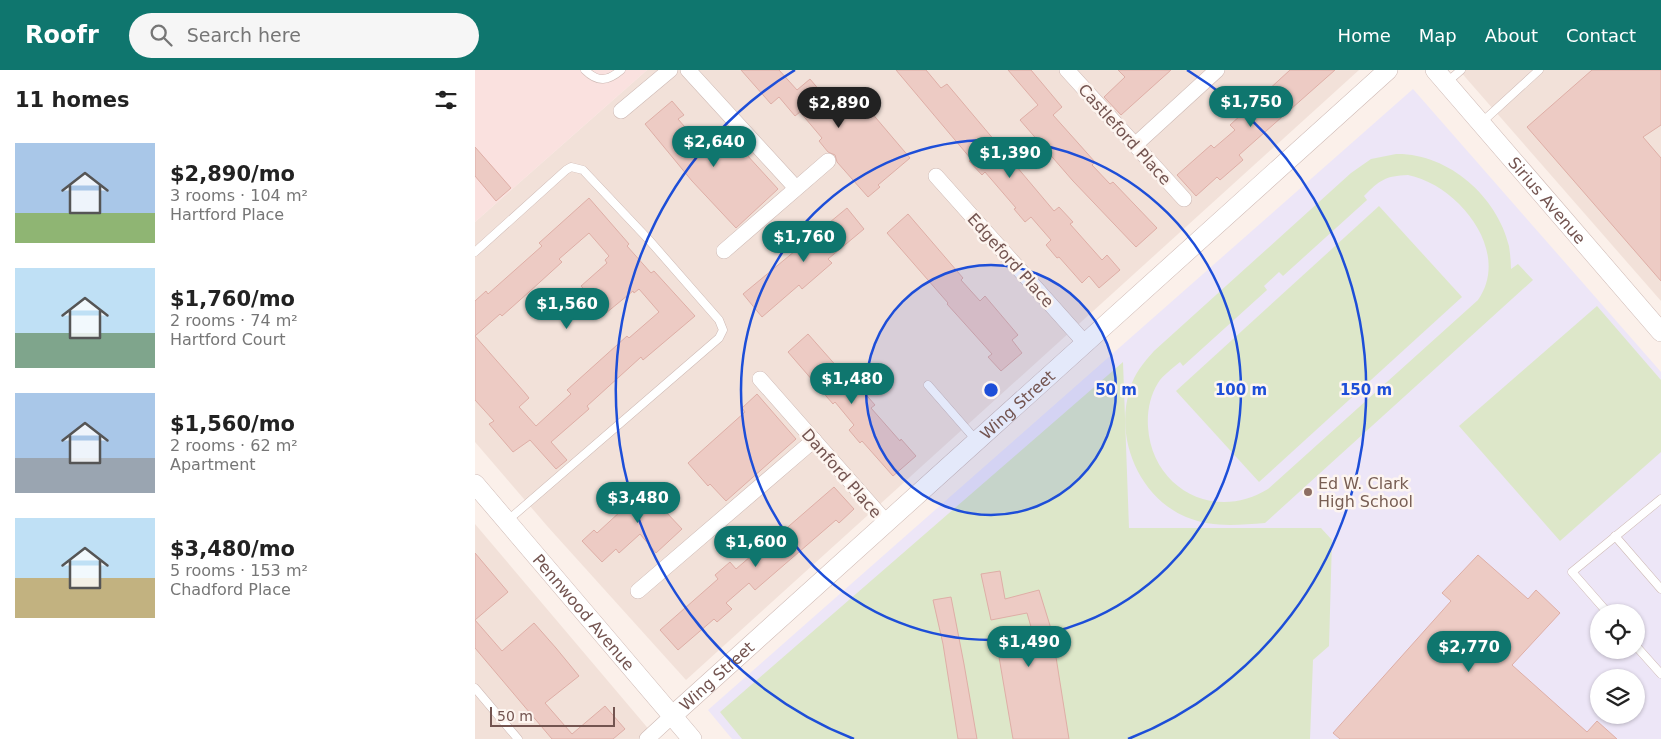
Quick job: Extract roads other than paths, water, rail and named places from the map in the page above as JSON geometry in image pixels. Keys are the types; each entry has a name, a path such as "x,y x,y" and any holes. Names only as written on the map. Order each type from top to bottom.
{"street":[{"path":"621,111 670,70"},
{"path":"689,70 796,188"},
{"name":"Castleford Place","path":"1067,70 1184,199"},
{"path":"1135,145 1217,70"},
{"name":"Wing Street","path":"647,739 1388,70"},
{"name":"Sirius Avenue","path":"1441,76 1661,332"},
{"path":"724,251 828,161"},
{"name":"Edgeford Place","path":"936,176 1085,343"},
{"name":"Danford Place","path":"760,379 886,522"},
{"path":"638,592 814,440"},
{"name":"Pennwood Avenue","path":"475,484 692,739"}],"lane":[{"path":"585,70 597,78 605,80 613,77 621,70"},
{"path":"1441,76 1461,70"},
{"path":"1481,123 1539,70"},
{"path":"475,252 566,170 571,167 583,170 643,233 719,320 723,330 719,338 507,522"},
{"path":"928,385 976,441"},
{"path":"1600,604 1572,572 1659,503"},
{"path":"1615,536 1661,588"},
{"path":"1645,656 1661,674"},
{"path":"475,688 518,739"}],"place":[{"name":"Ed W. Clark High School","path":"1308,492"}]}
